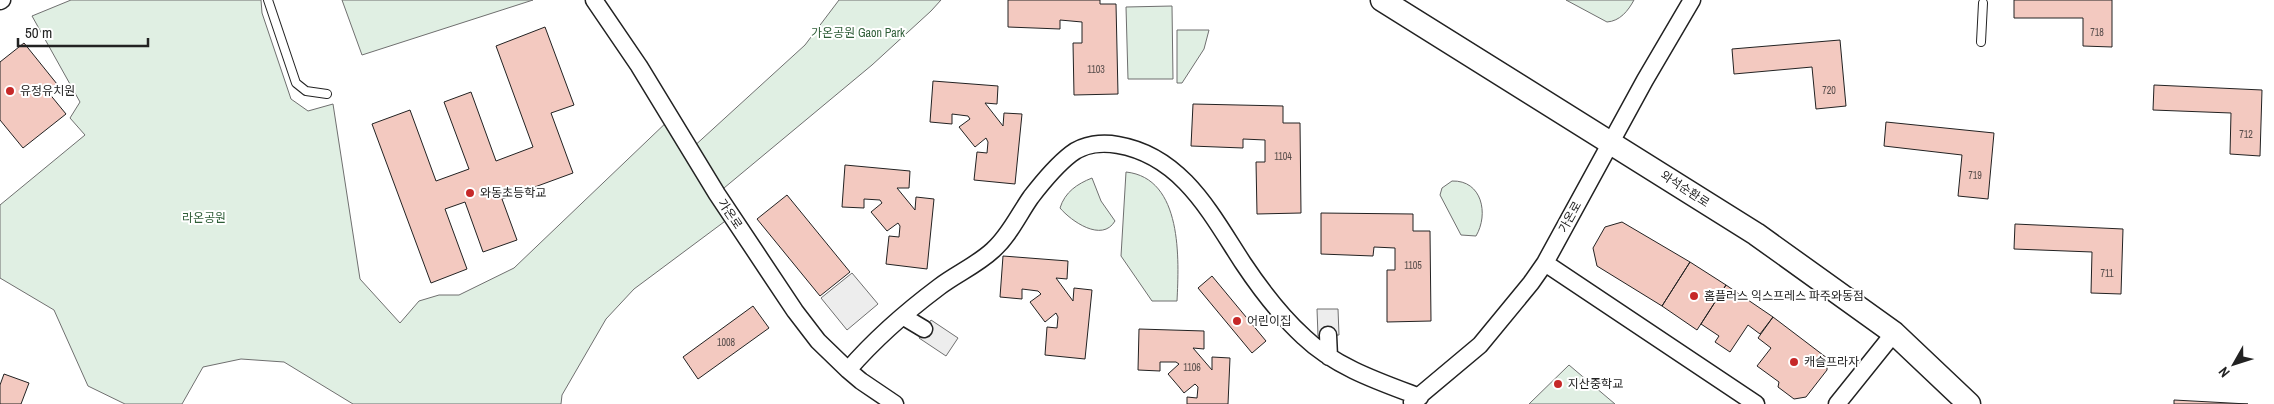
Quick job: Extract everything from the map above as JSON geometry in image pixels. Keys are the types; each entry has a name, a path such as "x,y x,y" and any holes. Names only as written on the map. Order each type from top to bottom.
{"street":[{"name":"가온로","path":"594,0 638,66 717,194 796,311 818,340 848,370 860,381 895,404"},
{"name":"와석순환로","path":"1382,0 1756,234 1894,333 1969,404"},
{"name":"가온로","path":"1414,401 1480,345 1545,263 1692,0"},
{"path":"848,370 869,346 940,286 994,250 1032,196 1071,153 1095,144 1109,143 1146,153 1182,178 1200,197 1248,270 1281,314 1306,340 1329,357 1414,401"},
{"path":"1545,263 1756,404"},
{"path":"904,317 924,329"},
{"path":"1837,404 1894,333"},
{"path":"1328,335 1329,357"}],"lane":[{"path":"268,0 296,83 306,91 327,94"},
{"path":"1981,42 1983,1"}],"green space":[{"name":"라온공원","path":"71,0 261,0 262,13 291,99 308,111 333,104 360,279 400,323 419,301 439,295 459,295 514,268 671,118 691,149 805,45 839,0 941,0 872,65 718,193 732,216 634,289 606,319 562,395 561,404 353,404 284,362 241,359 203,367 182,404 125,404 88,386 54,310 0,278 0,205 85,135 70,118 80,102 32,16"},
{"path":"342,0 533,0 362,55"},
{"path":"1566,0 1634,0 1623,15 1616,20 1607,22"},
{"path":"1172,6 1173,79 1128,79 1126,7"},
{"path":"1177,30 1209,30 1204,49 1182,83 1177,83"},
{"path":"1126,172 1145,178 1158,189 1168,205 1174,223 1177,244 1177,301 1152,301 1121,256"},
{"path":"1092,178 1101,201 1115,221 1109,227 1102,230 1087,228 1079,224 1060,208 1065,197 1072,189"},
{"path":"1452,181 1462,182 1470,186 1480,200 1482,218 1476,236 1461,235 1440,195 1442,188"},
{"name":"지산중학교","path":"1569,365 1615,404 1529,404"}],"shaded area":[{"path":"852,273 878,304 847,330 821,298"},
{"path":"1317,309 1338,309 1339,335 1318,336"},
{"path":"931,320 958,338 946,356 919,338"}],"building":[{"path":"1008,0 1100,0 1100,4 1116,4 1118,94 1074,95 1073,43 1082,43 1082,22 1060,20 1060,29 1008,27"},
{"path":"2014,0 2112,0 2112,47 2083,46 2083,18 2014,18"},
{"name":"와동초등학교","path":"545,27 574,105 551,113 573,173 502,199 517,240 483,252 465,202 445,209 467,269 431,283 372,124 410,110 436,181 469,169 444,102 471,92 496,161 533,147 496,46"},
{"path":"1840,40 1846,106 1816,109 1812,67 1734,74 1732,49"},
{"name":"유정유치원","path":"24,43 57,84 48,92 66,114 23,148 0,120 0,62"},
{"path":"933,81 998,86 997,104 985,103 1003,126 1004,113 1022,114 1015,184 974,180 977,152 987,153 988,142 986,138 975,147 959,127 970,119 968,116 952,114 952,124 930,122"},
{"path":"2154,85 2262,90 2260,156 2230,154 2231,113 2153,110"},
{"path":"1193,104 1283,106 1283,123 1300,123 1301,213 1257,214 1256,162 1265,162 1265,140 1243,139 1243,148 1191,146"},
{"path":"1886,122 1994,133 1988,199 1958,196 1962,155 1884,146"},
{"path":"845,165 910,171 909,188 897,188 915,210 916,197 934,199 927,269 886,264 889,236 899,237 900,226 898,223 887,231 871,212 882,203 880,200 864,199 864,208 842,207"},
{"path":"787,195 850,272 820,296 757,219"},
{"path":"1321,213 1413,214 1413,231 1430,231 1431,321 1387,322 1387,270 1395,270 1395,248 1374,247 1373,256 1321,254"},
{"path":"1622,222 1690,262 1662,306 1597,266 1593,248 1605,227"},
{"path":"2015,224 2123,229 2121,294 2091,293 2092,252 2014,249"},
{"path":"1003,256 1068,261 1067,279 1056,278 1073,301 1074,288 1092,290 1085,359 1045,355 1047,327 1057,328 1058,317 1056,313 1045,322 1030,302 1041,294 1038,291 1022,289 1022,299 1000,297"},
{"name":"홈플러스 익스프레스 파주와동점","path":"1690,262 1726,285 1697,330 1662,306"},
{"name":"어린이집","path":"1212,276 1266,341 1252,353 1198,288"},
{"path":"1726,285 1773,317 1760,334 1748,325 1730,352 1715,342 1719,336 1701,324"},
{"path":"753,306 769,328 698,379 683,357"},
{"name":"캐슬프라자","path":"1773,317 1827,358 1827,370 1806,397 1794,399 1778,387 1779,382 1757,366 1771,348 1758,338"},
{"path":"1139,329 1204,331 1204,349 1193,348 1212,370 1212,357 1230,358 1228,404 1187,404 1187,397 1197,398 1198,387 1195,384 1184,393 1168,374 1179,364 1176,362 1160,362 1160,371 1138,370"},
{"path":"4,374 29,383 21,404 0,404 0,385"},
{"path":"2174,400 2248,404 2174,404"}],"place":[{"name":"유정유치원","path":"10,91"},
{"name":"와동초등학교","path":"470,193"},
{"name":"홈플러스 익스프레스 파주와동점","path":"1694,296"},
{"name":"어린이집","path":"1237,321"},
{"name":"캐슬프라자","path":"1794,362"},
{"name":"지산중학교","path":"1558,384"}],"park label":[{"name":"가온공원 Gaon Park","path":"858,33"}]}
